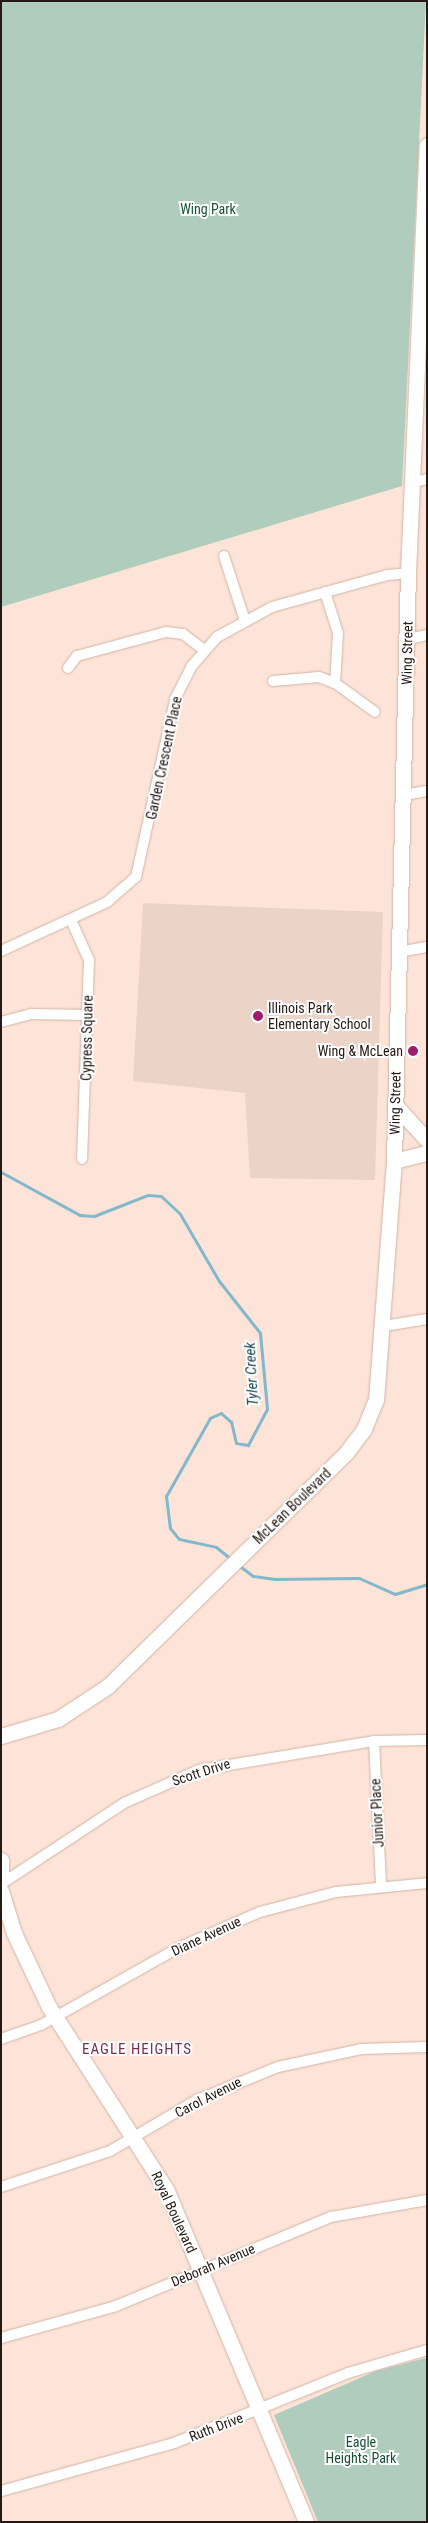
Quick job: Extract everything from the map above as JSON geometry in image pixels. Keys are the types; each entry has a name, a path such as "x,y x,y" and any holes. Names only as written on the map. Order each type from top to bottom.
{"street":[{"name":"Wing Street","path":"394,1161 398,952 408,639 408,574 420,481 427,145"},
{"path":"224,556 244,618"},
{"name":"Garden Crescent Place","path":"1,951 71,920 122,893 140,870 175,699 204,650 244,618 325,592 408,574"},
{"path":"325,592 338,633 335,683"},
{"path":"68,668 77,656 166,632 183,634 204,650"},
{"path":"408,639 427,636"},
{"path":"273,681 319,677 335,683 375,712"},
{"path":"404,795 427,791"},
{"name":"Cypress Square","path":"71,920 89,960 82,1159"},
{"path":"398,952 427,946"},
{"path":"1,1022 31,1014 87,1015"},
{"path":"395,1105 427,1140"},
{"path":"394,1161 427,1153"},
{"name":"McLean Boulevard","path":"1,1736 58,1719 86,1704 222,1575 346,1453 364,1429 379,1389 394,1161"},
{"path":"384,1326 427,1319"},
{"name":"Scott Drive","path":"1,1884 126,1802 199,1770 374,1741 427,1740"},
{"name":"Junior Place","path":"374,1741 381,1885"},
{"path":"1,1860 1,1878"},
{"name":"Diane Avenue","path":"1,2039 54,2018 223,1926 293,1902 381,1885 427,1883"},
{"name":"Royal Boulevard","path":"1,1891 26,1963 54,2018 167,2191 200,2271 262,2409 306,2522"},
{"name":"Carol Avenue","path":"1,2187 73,2166 134,2138 197,2100 278,2067 362,2049 427,2047"},
{"name":"Deborah Avenue","path":"1,2338 116,2306 331,2217 427,2200"},
{"name":"Ruth Drive","path":"1,2491 174,2443 348,2373 427,2350"}],"shaded area":[{"name":"Illinois Park Elementary School","path":"143,903 383,912 375,1180 250,1178 245,1093 133,1081"}],"green space":[{"name":"Wing Park","path":"1,1 426,1 402,486 1,607"},
{"name":"Eagle Heights Park","path":"426,2358 427,2522 318,2522 274,2415 376,2371"}],"waterway":[{"name":"Tyler Creek","path":"1,1172 80,1215 94,1216 148,1195 161,1196 180,1214 219,1281 260,1333 267,1409 248,1445 236,1443 231,1422 221,1413 210,1418 166,1496 170,1528 179,1539 216,1547 231,1559"},
{"name":"Tyler Creek","path":"237,1564 253,1576 275,1579 359,1578 395,1594 427,1584"}],"place":[{"name":"Illinois Park Elementary School","path":"258,1016"},
{"name":"Wing & McLean","path":"413,1051"}],"district":[{"name":"EAGLE HEIGHTS","path":"137,2050"}]}
